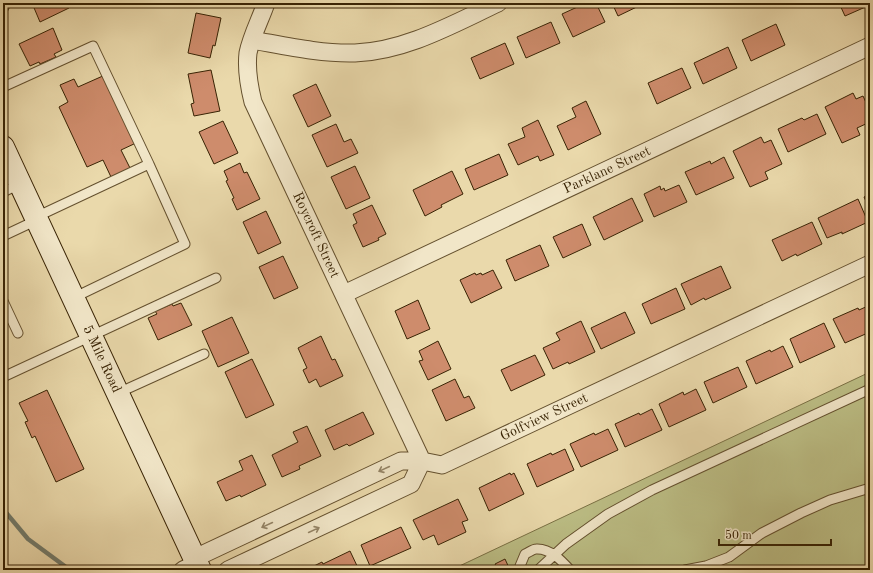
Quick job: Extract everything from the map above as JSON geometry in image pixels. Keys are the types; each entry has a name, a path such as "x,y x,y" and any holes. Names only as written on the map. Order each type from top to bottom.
{"main road":[{"name":"5 Mile Road","path":"3,147 12,188 36,219 118,393 194,565"}],"street":[{"name":"Roycroft Street","path":"266,3 248,52 247,69 253,102 422,461"},
{"path":"252,40 333,52 356,53 382,49 428,35 498,3"},
{"name":"Parklane Street","path":"344,294 870,46"},
{"name":"Golfview Street","path":"194,565 401,461 422,461 442,465 870,264"},
{"path":"228,570 411,484 422,461"}],"lane":[{"path":"3,9 6,3"},
{"path":"3,87 93,46 185,244 73,298"},
{"path":"3,236 149,164"},
{"path":"3,377 92,337 216,278"},
{"path":"3,301 18,333"},
{"path":"118,393 204,354"},
{"path":"538,570 566,544 608,514 652,490 870,389"},
{"path":"684,570 706,566 729,557 762,533 801,513 830,500 870,488"},
{"path":"522,570 520,566 525,554 536,549 547,551 561,558 570,570"}],"green space":[{"path":"870,372 870,570 451,570"}],"building":[{"path":"32,3 66,3 69,8 40,22"},
{"path":"586,3 596,3 605,22 573,37 562,14"},
{"path":"612,3 645,3 618,16"},
{"path":"839,3 870,3 870,5 845,16"},
{"path":"196,13 221,18 215,46 213,45 210,58 188,53"},
{"path":"551,22 560,43 526,58 517,37"},
{"path":"776,24 785,45 751,61 742,40"},
{"path":"53,28 62,50 54,54 56,57 40,64 39,62 30,66 19,44"},
{"path":"505,43 514,64 480,79 471,58"},
{"path":"728,47 737,68 703,84 694,63"},
{"path":"682,68 691,88 657,104 648,83"},
{"path":"211,70 220,111 194,116 191,104 194,103 188,74"},
{"path":"105,75 136,143 121,150 130,168 111,177 103,160 87,167 59,107 68,102 60,85 74,79 78,87"},
{"path":"316,84 331,116 308,127 293,95"},
{"path":"853,93 856,99 863,96 870,111 870,122 857,128 860,135 842,143 825,107"},
{"path":"586,101 601,134 568,150 557,126 576,117 572,108"},
{"path":"817,114 826,134 788,152 778,129 802,118 804,120"},
{"path":"538,120 554,155 540,161 538,156 518,165 508,144 525,137 522,128"},
{"path":"223,121 238,153 214,164 199,132"},
{"path":"336,124 344,142 351,139 358,153 327,167 312,135"},
{"path":"761,137 764,143 771,140 782,164 765,172 768,179 750,187 733,151"},
{"path":"499,154 508,175 474,190 465,169"},
{"path":"724,157 734,178 696,195 685,172 710,161 711,164"},
{"path":"240,163 244,173 247,172 260,199 237,210 232,199 234,198 226,181 228,180 224,171"},
{"path":"355,166 370,198 346,209 331,177"},
{"path":"452,171 463,194 441,205 442,207 425,216 413,190"},
{"path":"679,185 687,202 654,217 644,194 660,186 661,190 664,188 665,191"},
{"path":"870,194 870,210 864,197"},
{"path":"632,198 643,221 604,240 593,217"},
{"path":"858,199 868,222 842,234 842,232 827,238 818,218"},
{"path":"372,205 386,234 378,238 379,240 363,247 353,225 357,223 353,214"},
{"path":"266,211 281,243 258,254 243,222"},
{"path":"812,222 822,244 797,256 796,254 782,261 772,240"},
{"path":"582,224 591,245 563,258 553,237"},
{"path":"540,245 549,266 515,281 506,260"},
{"path":"283,256 298,288 274,299 259,267"},
{"path":"721,266 731,288 705,300 704,298 691,305 681,284"},
{"path":"493,270 502,288 471,303 460,280 475,273 476,275 481,273 482,275"},
{"path":"676,288 685,309 651,324 642,304"},
{"path":"418,300 430,329 407,339 395,311"},
{"path":"181,303 192,325 158,340 148,318 157,314 155,311 172,304 173,306"},
{"path":"870,305 870,332 845,343 833,319 858,308 859,310"},
{"path":"625,312 635,333 601,349 591,328"},
{"path":"232,317 249,353 218,367 202,331"},
{"path":"581,321 595,352 569,364 568,362 553,369 543,348 560,340 556,333"},
{"path":"824,323 835,347 800,363 790,339"},
{"path":"321,336 332,360 335,359 343,376 320,387 316,379 309,383 303,370 307,368 298,348"},
{"path":"438,341 451,369 428,380 419,361 423,360 419,351"},
{"path":"783,346 793,367 756,384 746,361"},
{"path":"535,355 545,375 511,391 501,370"},
{"path":"252,359 274,405 246,418 225,372"},
{"path":"738,367 747,387 713,403 704,382"},
{"path":"455,379 464,398 469,396 475,408 446,421 432,390"},
{"path":"696,389 706,410 669,427 659,404 683,392 684,395"},
{"path":"47,390 84,469 56,482 35,436 32,438 25,422 28,421 19,403"},
{"path":"652,409 662,430 625,447 615,424"},
{"path":"363,412 374,434 349,446 347,444 334,450 325,430"},
{"path":"307,426 321,456 299,466 300,469 282,477 272,455 298,442 293,432"},
{"path":"608,429 618,450 581,467 570,444 594,433 595,435"},
{"path":"565,449 574,470 537,487 527,464 551,453 552,455"},
{"path":"252,455 266,485 241,497 240,495 226,501 217,482 243,470 239,461"},
{"path":"510,473 511,475 514,473 524,494 489,511 479,488"},
{"path":"458,499 468,520 462,522 466,532 438,545 434,535 423,540 413,520"},
{"path":"401,527 411,548 370,566 361,545"},
{"path":"350,551 359,570 308,570 322,562 323,564"},
{"path":"505,559 510,570 498,570 495,564"}],"waterway":[{"path":"3,509 28,539 70,570"}]}
